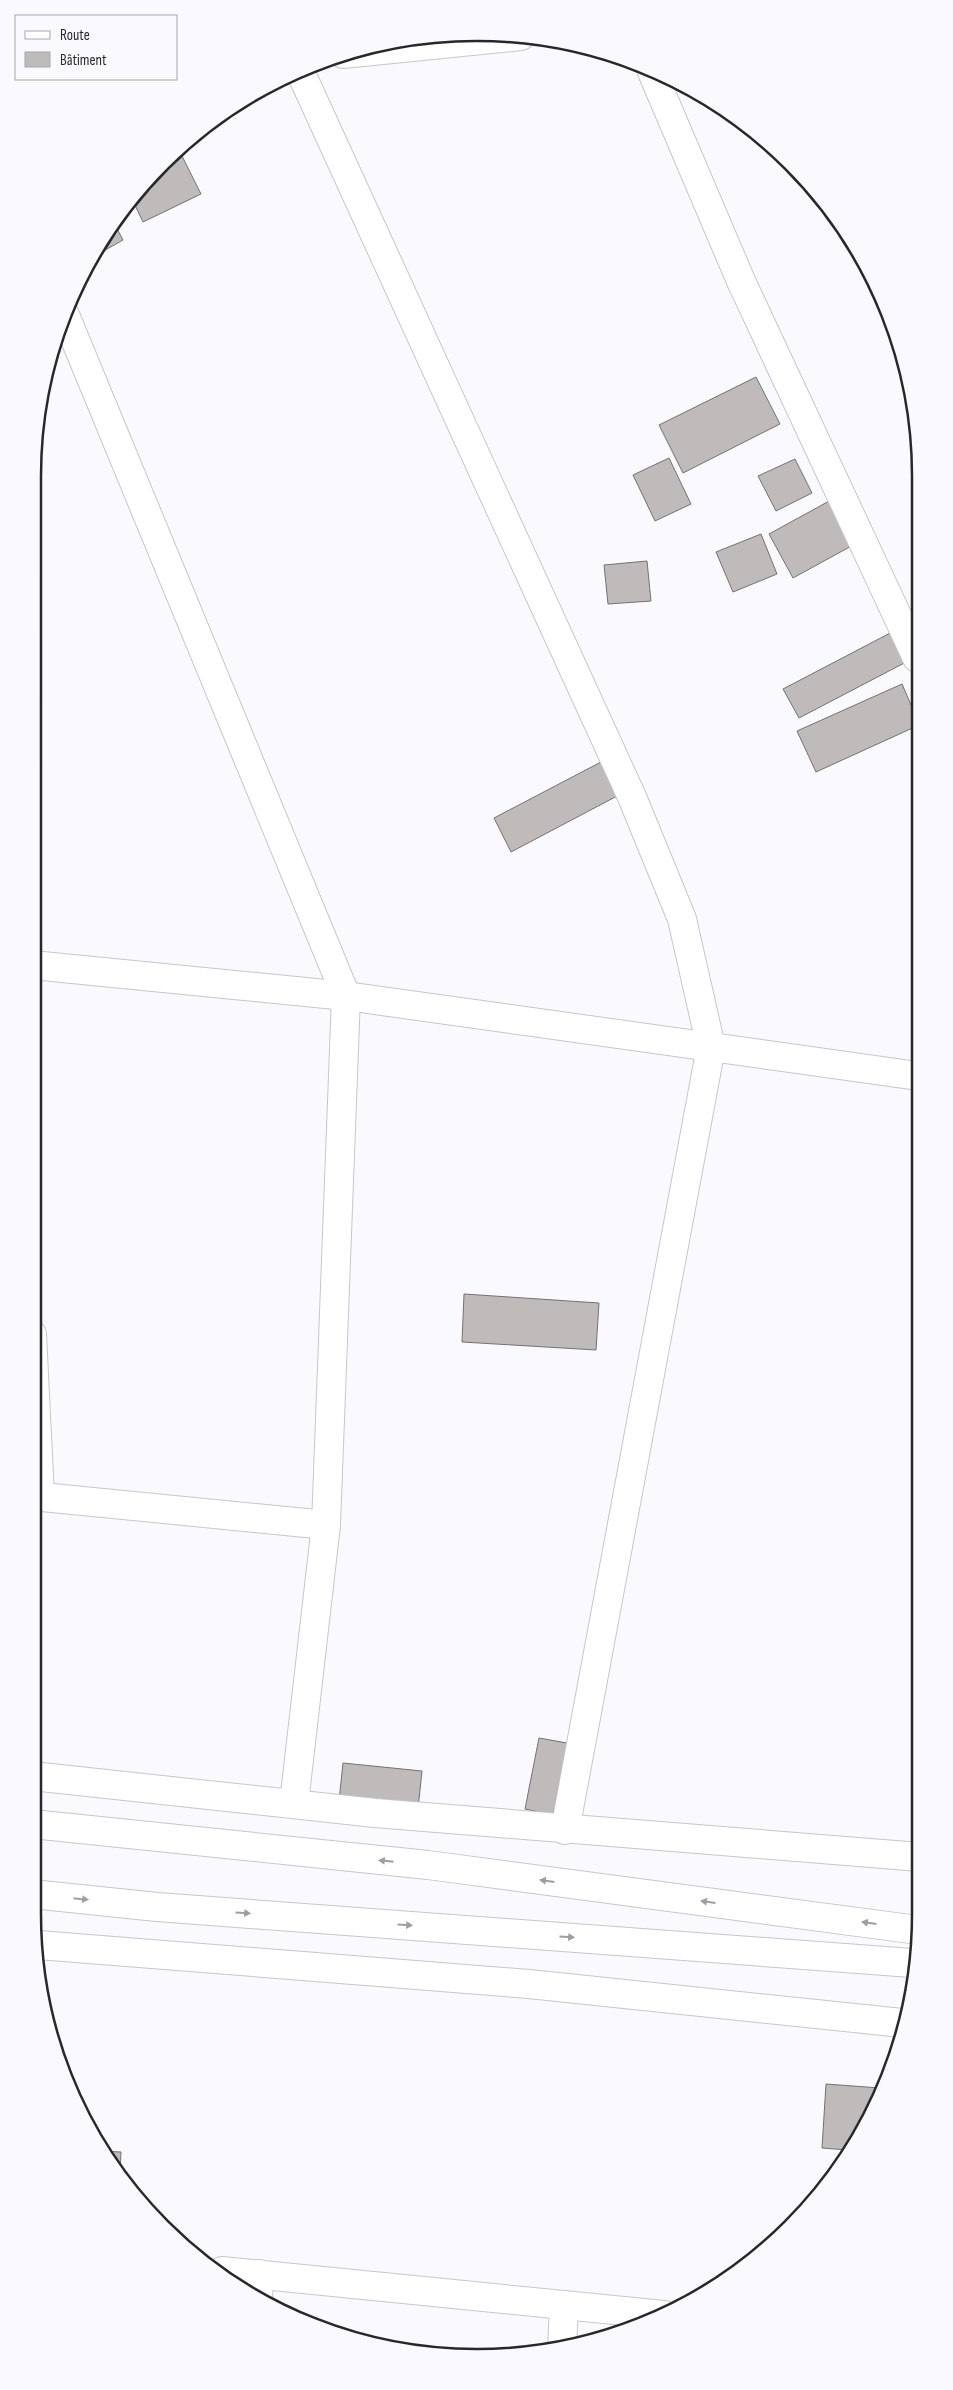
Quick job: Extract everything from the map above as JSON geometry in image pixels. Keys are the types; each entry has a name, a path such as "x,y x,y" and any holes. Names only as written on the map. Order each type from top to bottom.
{"street":[{"path":"403,48 470,41"},
{"path":"303,77 632,797 682,919 711,1047 565,1830"},
{"path":"655,80 741,281 912,647"},
{"path":"69,324 346,996 326,1524 294,1803"},
{"path":"41,966 346,996 912,1075"},
{"path":"41,1496 326,1524"},
{"path":"41,1777 565,1830 912,1856"},
{"path":"41,1825 428,1865 911,1929"},
{"path":"41,1895 157,1907 909,1963"},
{"path":"42,1944 529,1984 898,2023"},
{"path":"245,2281 258,2287 564,2305 650,2313"},
{"path":"562,2340 564,2305"}],"building":[{"path":"182,156 201,194 143,222 136,206"},
{"path":"118,231 123,240 106,250"},
{"path":"756,377 780,424 683,473 659,425"},
{"path":"669,458 691,504 655,521 633,475"},
{"path":"795,459 812,493 776,511 758,476"},
{"path":"831,500 855,544 793,578 769,534"},
{"path":"761,534 777,574 733,592 716,552"},
{"path":"647,561 651,601 608,604 604,565"},
{"path":"894,631 910,660 799,718 783,689"},
{"path":"902,684 912,707 912,728 816,772 797,731"},
{"path":"601,762 619,795 511,852 494,818"},
{"path":"464,1294 599,1303 596,1350 462,1342"},
{"path":"539,1738 567,1743 553,1815 525,1809"},
{"path":"343,1763 422,1771 418,1809 339,1801"},
{"path":"826,2084 875,2088 841,2150 822,2148"},
{"path":"113,2152 121,2152 121,2163"}]}
